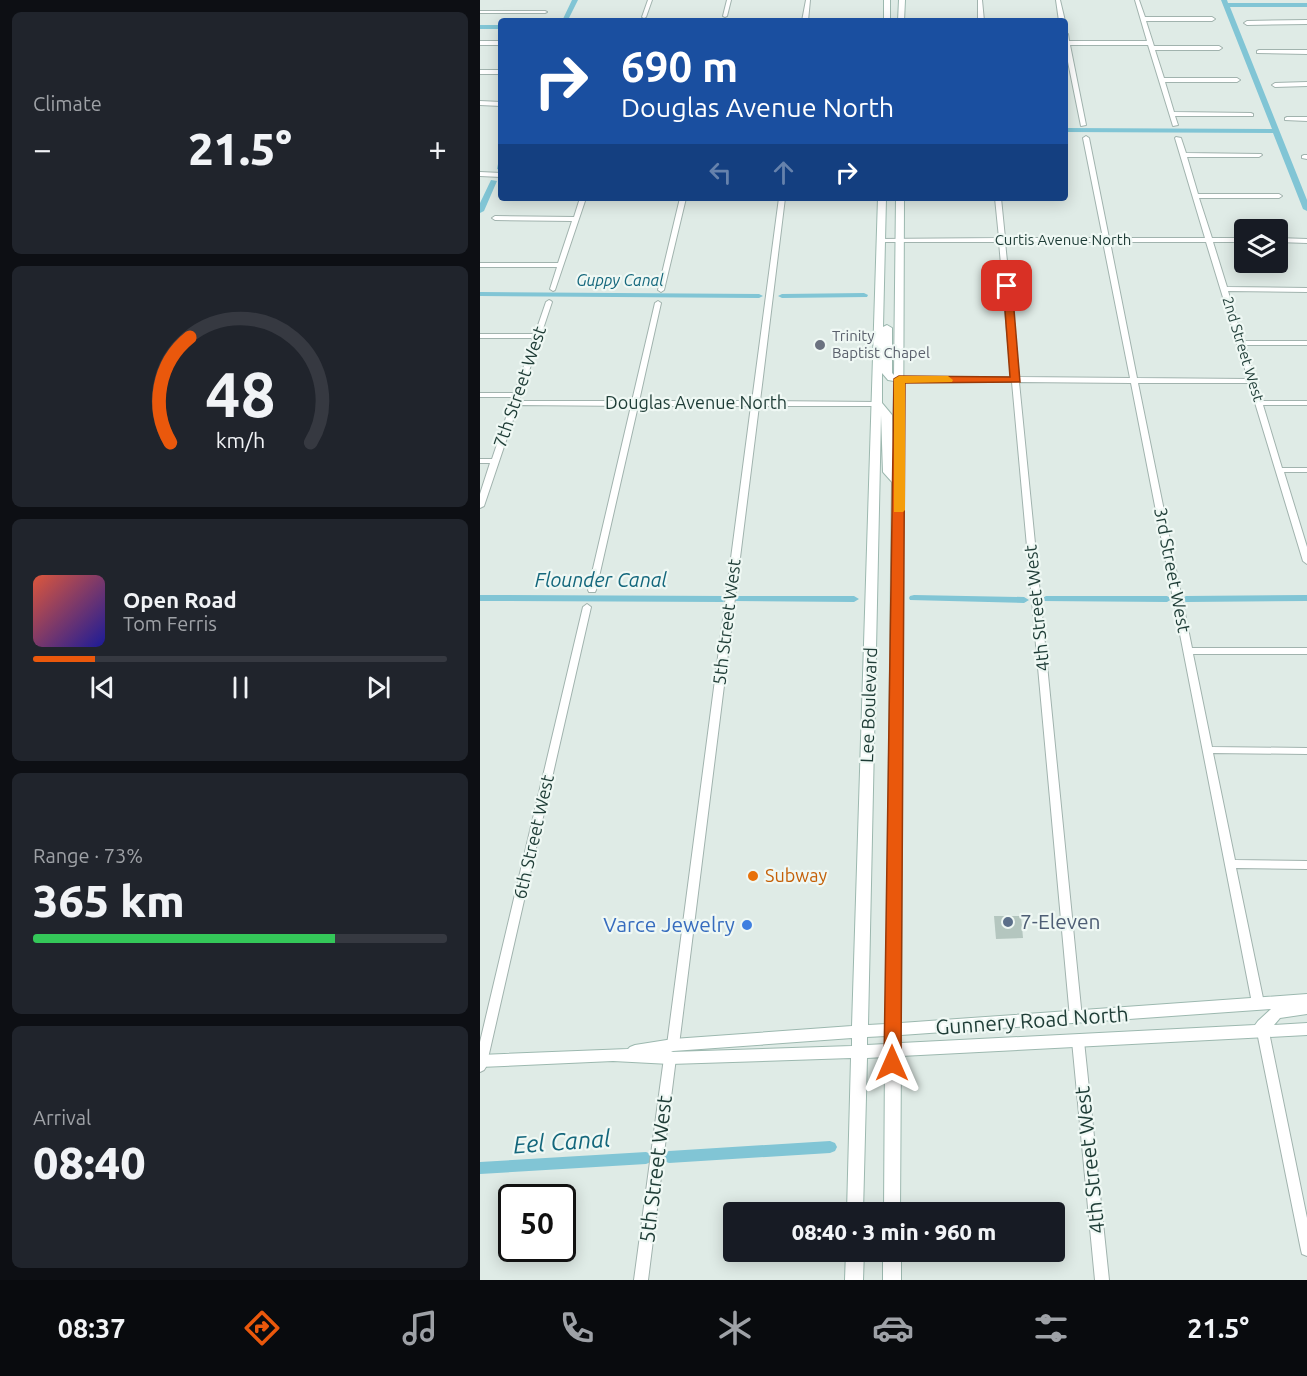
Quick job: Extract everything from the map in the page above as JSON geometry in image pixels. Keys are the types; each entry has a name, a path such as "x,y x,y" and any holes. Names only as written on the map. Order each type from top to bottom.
{"main road":[{"path":"887,0 887,18"},
{"path":"901,18 902,0"},
{"path":"887,10 893,12 893,18"},
{"name":"Lee Boulevard","path":"855,1202 882,201"},
{"name":"Lee Boulevard","path":"892,1202 900,204"},
{"path":"879,315 887,322 887,373 891,378 899,379"},
{"path":"877,404 887,415 888,472 899,482"},
{"name":"Gunnery Road North","path":"480,1063 671,1052 892,1031 1307,1000"},
{"path":"1263,1032 1263,1025 1276,1013 1307,1008"},
{"name":"Gunnery Road North","path":"671,1052 892,1051 1307,1029"},
{"path":"854,1280 855,1262"},
{"path":"892,1262 892,1280"}],"street":[{"path":"644,17 650,0"},
{"path":"725,16 729,0"},
{"path":"805,18 808,0"},
{"path":"980,0 981,18"},
{"path":"1058,0 1061,18"},
{"path":"1137,0 1175,125"},
{"path":"480,12 544,12"},
{"path":"1143,19 1212,19"},
{"path":"1247,23 1307,22"},
{"path":"1068,42 1219,48"},
{"path":"480,43 498,43"},
{"path":"1068,52 1083,125"},
{"path":"1259,52 1307,52"},
{"path":"480,72 498,72"},
{"path":"1161,80 1238,80"},
{"path":"1275,85 1307,84"},
{"path":"480,104 498,104"},
{"path":"1172,114 1251,114"},
{"path":"1287,119 1307,119"},
{"name":"3rd Street West","path":"1086,138 1258,1003"},
{"name":"2nd Street West","path":"1179,138 1279,470 1304,544 1307,561"},
{"path":"1184,155 1259,155"},
{"path":"480,174 498,175"},
{"path":"1197,196 1279,196"},
{"path":"553,289 582,201"},
{"path":"661,290 682,201"},
{"name":"5th Street West","path":"641,1280 782,201"},
{"name":"4th Street West","path":"998,201 1076,1018"},
{"path":"495,218 576,219"},
{"name":"Curtis Avenue North","path":"881,240 1234,240"},
{"path":"1288,240 1307,241"},
{"path":"480,265 561,265"},
{"path":"1225,289 1307,290"},
{"name":"7th Street West","path":"480,506 549,302"},
{"path":"592,590 658,303"},
{"path":"480,336 537,336"},
{"path":"1241,343 1307,343"},
{"path":"899,379 1252,381"},
{"name":"Douglas Avenue North","path":"480,395 516,399 635,403 877,404"},
{"path":"1259,403 1307,403"},
{"path":"480,461 495,461"},
{"path":"1279,470 1307,470"},
{"name":"6th Street West","path":"480,1063 587,607"},
{"path":"1188,651 1307,651"},
{"path":"1207,750 1307,751"},
{"path":"1230,864 1307,865"},
{"path":"1263,1032 1301,1193 1307,1250"},
{"name":"4th Street West","path":"1078,1041 1102,1280"}],"building":[{"name":"7-Eleven","path":"994,916 1021,916 1023,938 996,939"}],"waterway":[{"path":"566,18 575,0"},
{"path":"1224,0 1276,131"},
{"path":"1226,5 1307,5"},
{"path":"480,27 498,27"},
{"path":"1068,130 1276,131"},
{"path":"1276,131 1307,209"},
{"path":"480,211 493,181"},
{"name":"Guppy Canal","path":"480,294 759,296"},
{"name":"Guppy Canal","path":"782,296 864,295"},
{"name":"Flounder Canal","path":"480,598 723,599"},
{"name":"Flounder Canal","path":"914,598 1024,600"},
{"name":"Flounder Canal","path":"1186,599 1307,598"},
{"name":"Flounder Canal","path":"738,599 854,599"},
{"name":"Flounder Canal","path":"1046,599 1167,599"},
{"name":"Eel Canal","path":"669,1157 830,1147"},
{"name":"Eel Canal","path":"480,1168 646,1158"}],"slow traffic":[{"path":"899,510 899,379 948,380"}],"place":[{"name":"Trinity Baptist Chapel","path":"820,345"},
{"name":"Subway","path":"753,876"},
{"name":"7-Eleven","path":"1008,922"},
{"name":"Varce Jewelry","path":"747,925"}],"route":[{"path":"892,1063 899,379 1016,380 1007,286"}]}
